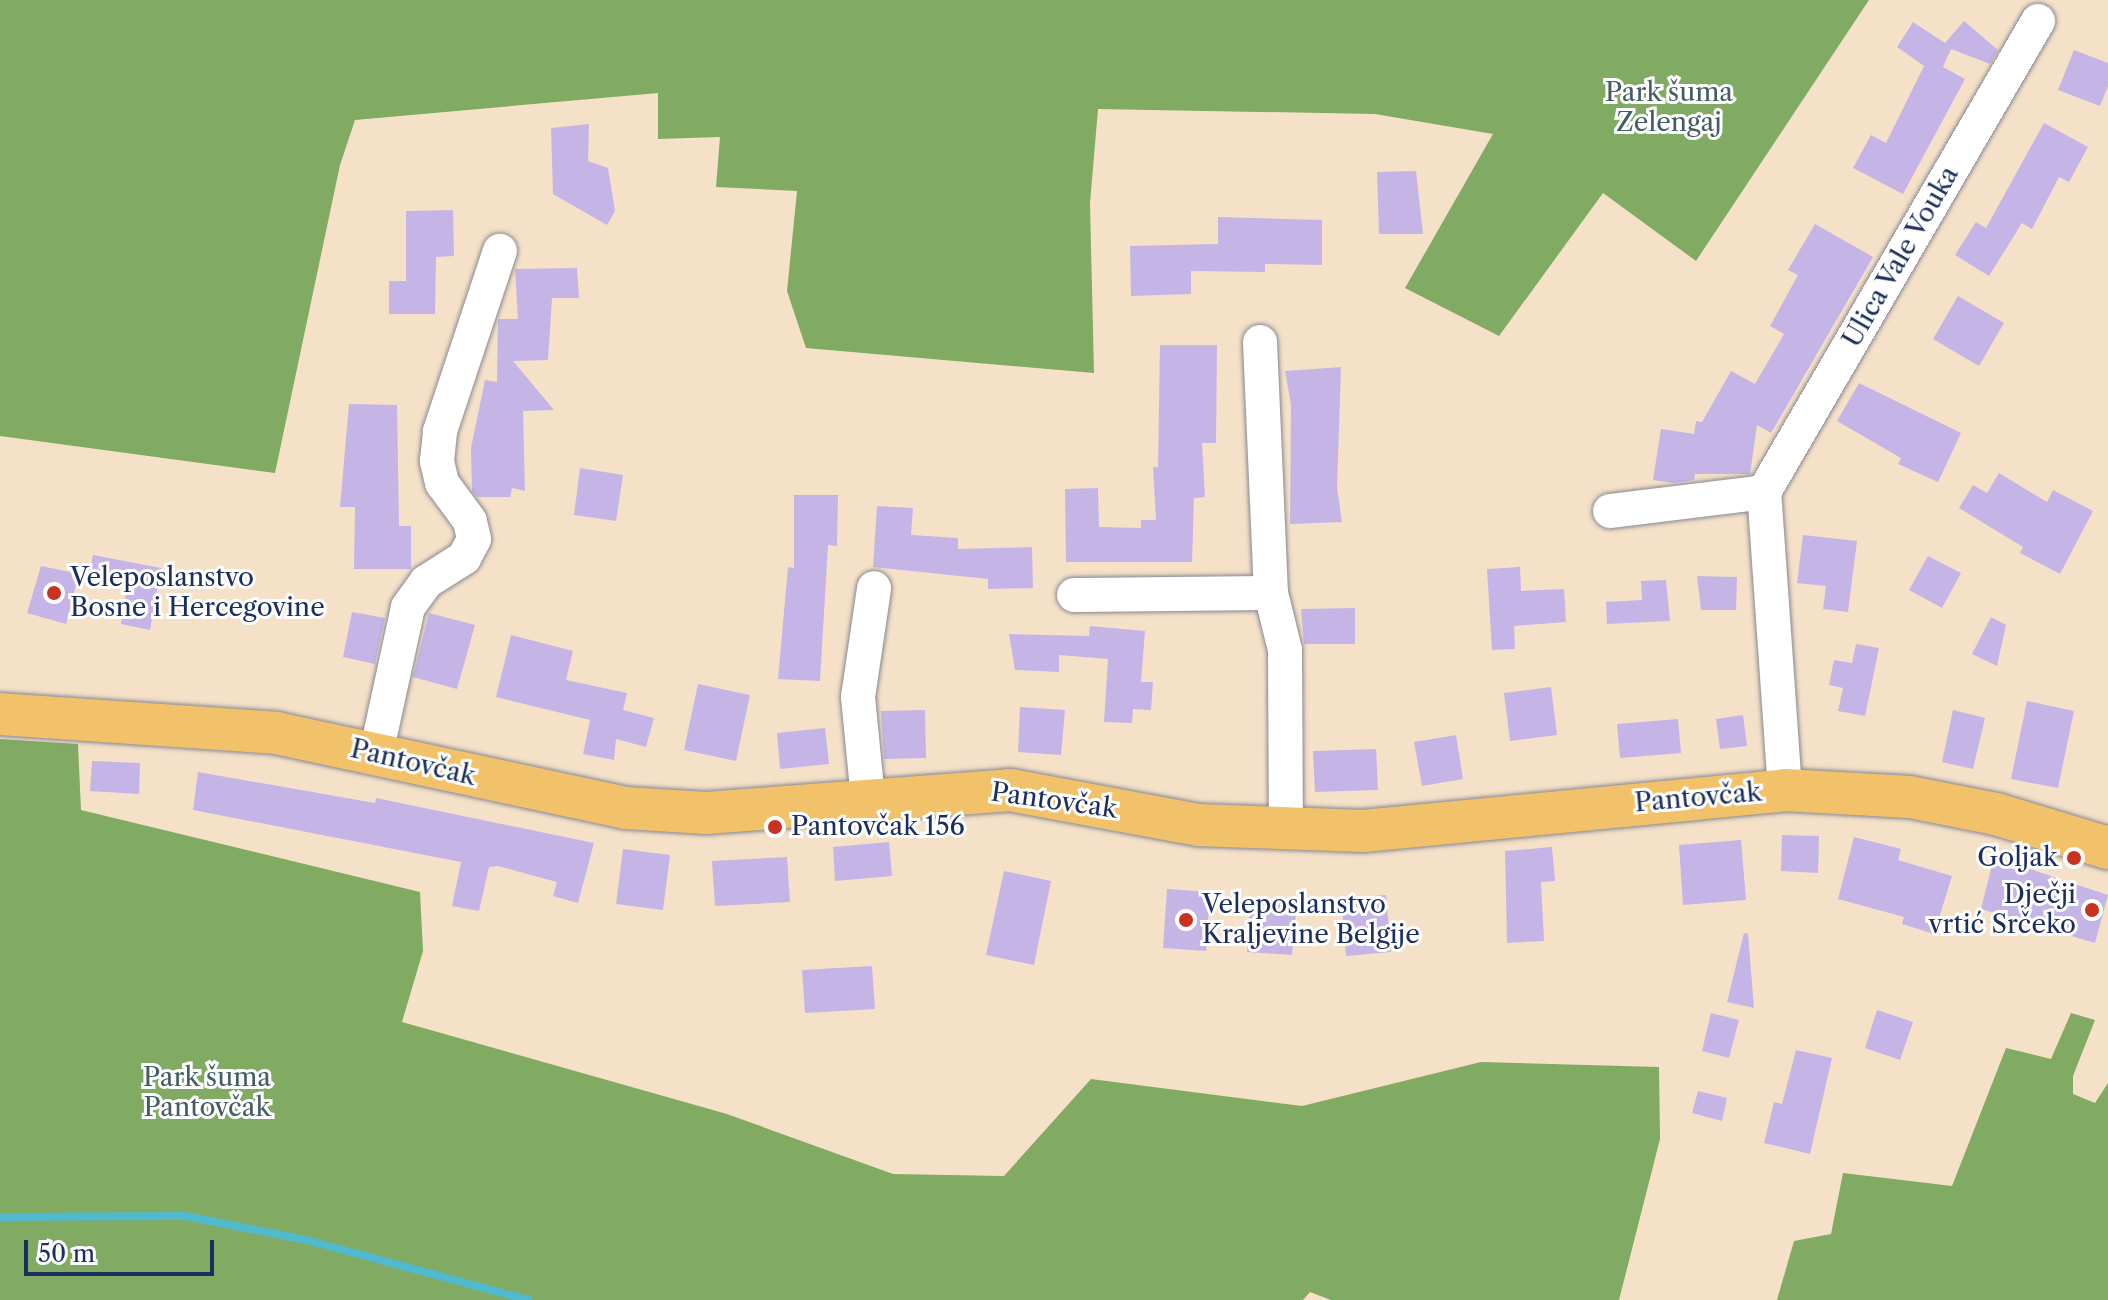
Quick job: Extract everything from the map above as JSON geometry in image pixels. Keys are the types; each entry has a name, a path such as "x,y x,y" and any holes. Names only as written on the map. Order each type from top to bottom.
{"main road":[{"name":"Pantovčak","path":"0,714 218,725 376,754 626,808 706,813 1010,790 1198,825 1286,832 1363,831 1785,790 1910,797 1996,814 2108,848"}],"street":[{"name":"Ulica Vale Vouka","path":"1764,492 2038,21"},
{"path":"376,754 408,607 426,582 464,558 474,539 470,521 442,483 437,461 440,431 500,251"},
{"path":"1260,342 1271,593 1285,650 1286,832"},
{"path":"1610,511 1764,492 1785,790"},
{"path":"868,799 858,697 874,588"},
{"path":"1074,595 1271,593"}],"green space":[{"name":"Park šuma Zelengaj","path":"0,0 1869,0 1696,261 1603,193 1499,336 1405,288 1493,134 1375,114 1098,109 1090,203 1094,373 806,348 787,291 797,191 716,187 720,137 658,139 658,93 355,120 340,165 275,473 0,436"},
{"name":"Park šuma Pantovčak","path":"0,739 78,744 81,810 420,892 423,951 402,1022 727,1114 893,1174 1004,1176 1091,1079 1302,1106 1481,1062 1659,1067 1660,1139 1619,1300 1331,1300 1310,1292 1303,1300 0,1300"},
{"path":"2071,1013 2095,1020 2073,1076 2073,1094 2095,1103 2108,1083 2108,1300 1777,1300 1794,1241 1831,1234 1843,1173 1952,1186 2006,1048 2051,1059"}],"building":[{"path":"1964,21 1998,50 1990,64 1951,49 1943,67 1965,79 1903,194 1853,168 1871,135 1886,143 1924,66 1897,47 1913,22 1945,43"},
{"path":"2074,50 2108,63 2108,86 2100,106 2058,90"},
{"path":"2044,123 2088,147 2069,182 2059,177 2032,229 2022,223 1989,276 1955,255 1976,222 1986,228"},
{"path":"589,124 588,161 608,168 615,211 607,225 553,194 551,128"},
{"path":"1416,171 1423,234 1379,234 1377,172"},
{"path":"453,210 454,256 436,257 435,314 389,314 389,281 406,281 406,211"},
{"path":"1218,217 1322,220 1322,265 1265,264 1265,272 1191,271 1191,294 1131,296 1130,246 1218,244"},
{"path":"1815,224 1873,257 1771,433 1757,425 1750,474 1695,474 1694,480 1674,483 1653,480 1661,429 1694,434 1696,421 1702,422 1731,371 1755,384 1784,334 1770,326 1798,275 1788,270"},
{"path":"577,268 579,298 552,298 548,360 513,361 554,410 523,411 525,491 512,488 510,497 477,497 472,491 471,448 485,380 497,382 498,319 518,319 515,269"},
{"path":"1958,296 2004,323 1979,366 1933,339"},
{"path":"1160,345 1217,345 1216,443 1202,443 1205,497 1194,498 1192,562 1066,562 1065,489 1098,488 1099,527 1141,528 1141,520 1156,520 1153,467 1158,467"},
{"path":"1341,367 1337,487 1342,522 1290,524 1291,405 1285,371"},
{"path":"1859,383 1961,433 1938,482 1898,464 1901,458 1837,421"},
{"path":"349,404 397,405 399,526 411,526 411,569 354,569 355,507 340,507"},
{"path":"580,468 623,475 616,521 574,515"},
{"path":"1999,473 2047,502 2053,490 2093,511 2060,574 2020,553 2023,547 1959,508 1973,485 1987,493"},
{"path":"794,495 838,495 837,546 828,545 820,681 778,679 788,567 794,568"},
{"path":"877,506 913,508 911,535 958,538 958,549 1032,547 1033,588 988,589 988,579 873,567"},
{"path":"1803,535 1857,541 1848,612 1823,609 1826,586 1797,583"},
{"path":"93,555 161,568 150,630 121,624 128,582 89,575"},
{"path":"1928,556 1961,573 1942,608 1909,590"},
{"name":"Veleposlanstvo Bosne i Hercegovine","path":"41,566 79,574 66,624 27,613"},
{"path":"1520,567 1521,591 1564,589 1566,622 1514,626 1515,649 1492,650 1487,569"},
{"path":"1697,576 1737,577 1736,610 1701,610"},
{"path":"1666,580 1670,621 1607,624 1606,602 1642,600 1641,581"},
{"path":"1355,608 1355,644 1304,644 1301,609"},
{"path":"352,612 385,618 375,664 343,657"},
{"path":"429,613 475,625 457,689 413,677"},
{"path":"1991,617 2006,625 1997,666 1972,654"},
{"path":"1090,626 1145,631 1141,682 1153,682 1151,710 1133,709 1132,723 1104,722 1108,659 1059,655 1059,672 1015,670 1009,634 1089,636"},
{"path":"511,635 573,651 566,680 627,693 623,710 654,718 646,747 616,739 614,760 583,754 590,720 496,697"},
{"path":"1856,644 1879,648 1865,716 1838,711 1843,688 1829,685 1834,660 1852,663"},
{"path":"698,684 750,695 736,761 684,750"},
{"path":"1551,687 1557,735 1510,741 1504,693"},
{"path":"2027,701 2074,711 2058,788 2011,779"},
{"path":"1020,707 1065,710 1061,755 1018,752"},
{"path":"925,710 926,758 884,759 881,711"},
{"path":"1953,710 1985,718 1973,769 1942,762"},
{"path":"1743,715 1747,746 1720,749 1716,719"},
{"path":"1678,719 1681,753 1620,758 1617,724"},
{"path":"825,728 829,764 780,769 777,733"},
{"path":"1456,735 1463,779 1422,786 1414,742"},
{"path":"1376,749 1378,790 1315,792 1313,751"},
{"path":"92,761 140,763 139,794 90,791"},
{"path":"198,772 375,803 376,798 594,843 578,903 553,896 557,882 498,866 489,867 479,911 452,906 461,862 193,810"},
{"path":"1782,835 1819,836 1818,873 1781,871"},
{"path":"1854,837 1901,849 1898,860 1952,876 1934,934 1902,924 1904,917 1838,899"},
{"path":"1741,840 1746,900 1683,905 1679,845"},
{"path":"889,842 892,876 835,881 833,847"},
{"path":"1552,847 1555,881 1541,882 1544,941 1507,943 1505,851"},
{"path":"623,849 670,855 663,910 616,904"},
{"path":"787,857 790,902 715,906 712,861"},
{"path":"1994,857 2108,895 2095,943 1981,909"},
{"path":"1004,871 1051,881 1034,965 986,955"},
{"name":"Veleposlanstvo Kraljevine Belgije","path":"1167,889 1210,892 1206,951 1163,948"},
{"path":"1386,895 1391,952 1346,956 1341,898"},
{"path":"1251,900 1297,903 1292,955 1247,952"},
{"path":"1744,933 1748,934 1754,1008 1727,1002"},
{"path":"872,966 875,1009 805,1013 802,970"},
{"path":"1877,1010 1913,1022 1900,1060 1865,1048"},
{"path":"1711,1013 1739,1020 1729,1058 1702,1051"},
{"path":"1796,1050 1832,1058 1810,1154 1764,1143 1774,1102 1782,1104"},
{"path":"1698,1091 1727,1098 1722,1121 1692,1113"}],"waterway":[{"path":"0,1217 185,1216 306,1240 528,1300"}],"place":[{"name":"Veleposlanstvo Bosne i Hercegovine","path":"54,593"},
{"name":"Pantovčak 156","path":"775,827"},
{"name":"Goljak","path":"2074,858"},
{"name":"Dječji vrtić Srčeko","path":"2092,910"},
{"name":"Veleposlanstvo Kraljevine Belgije","path":"1186,920"}]}
